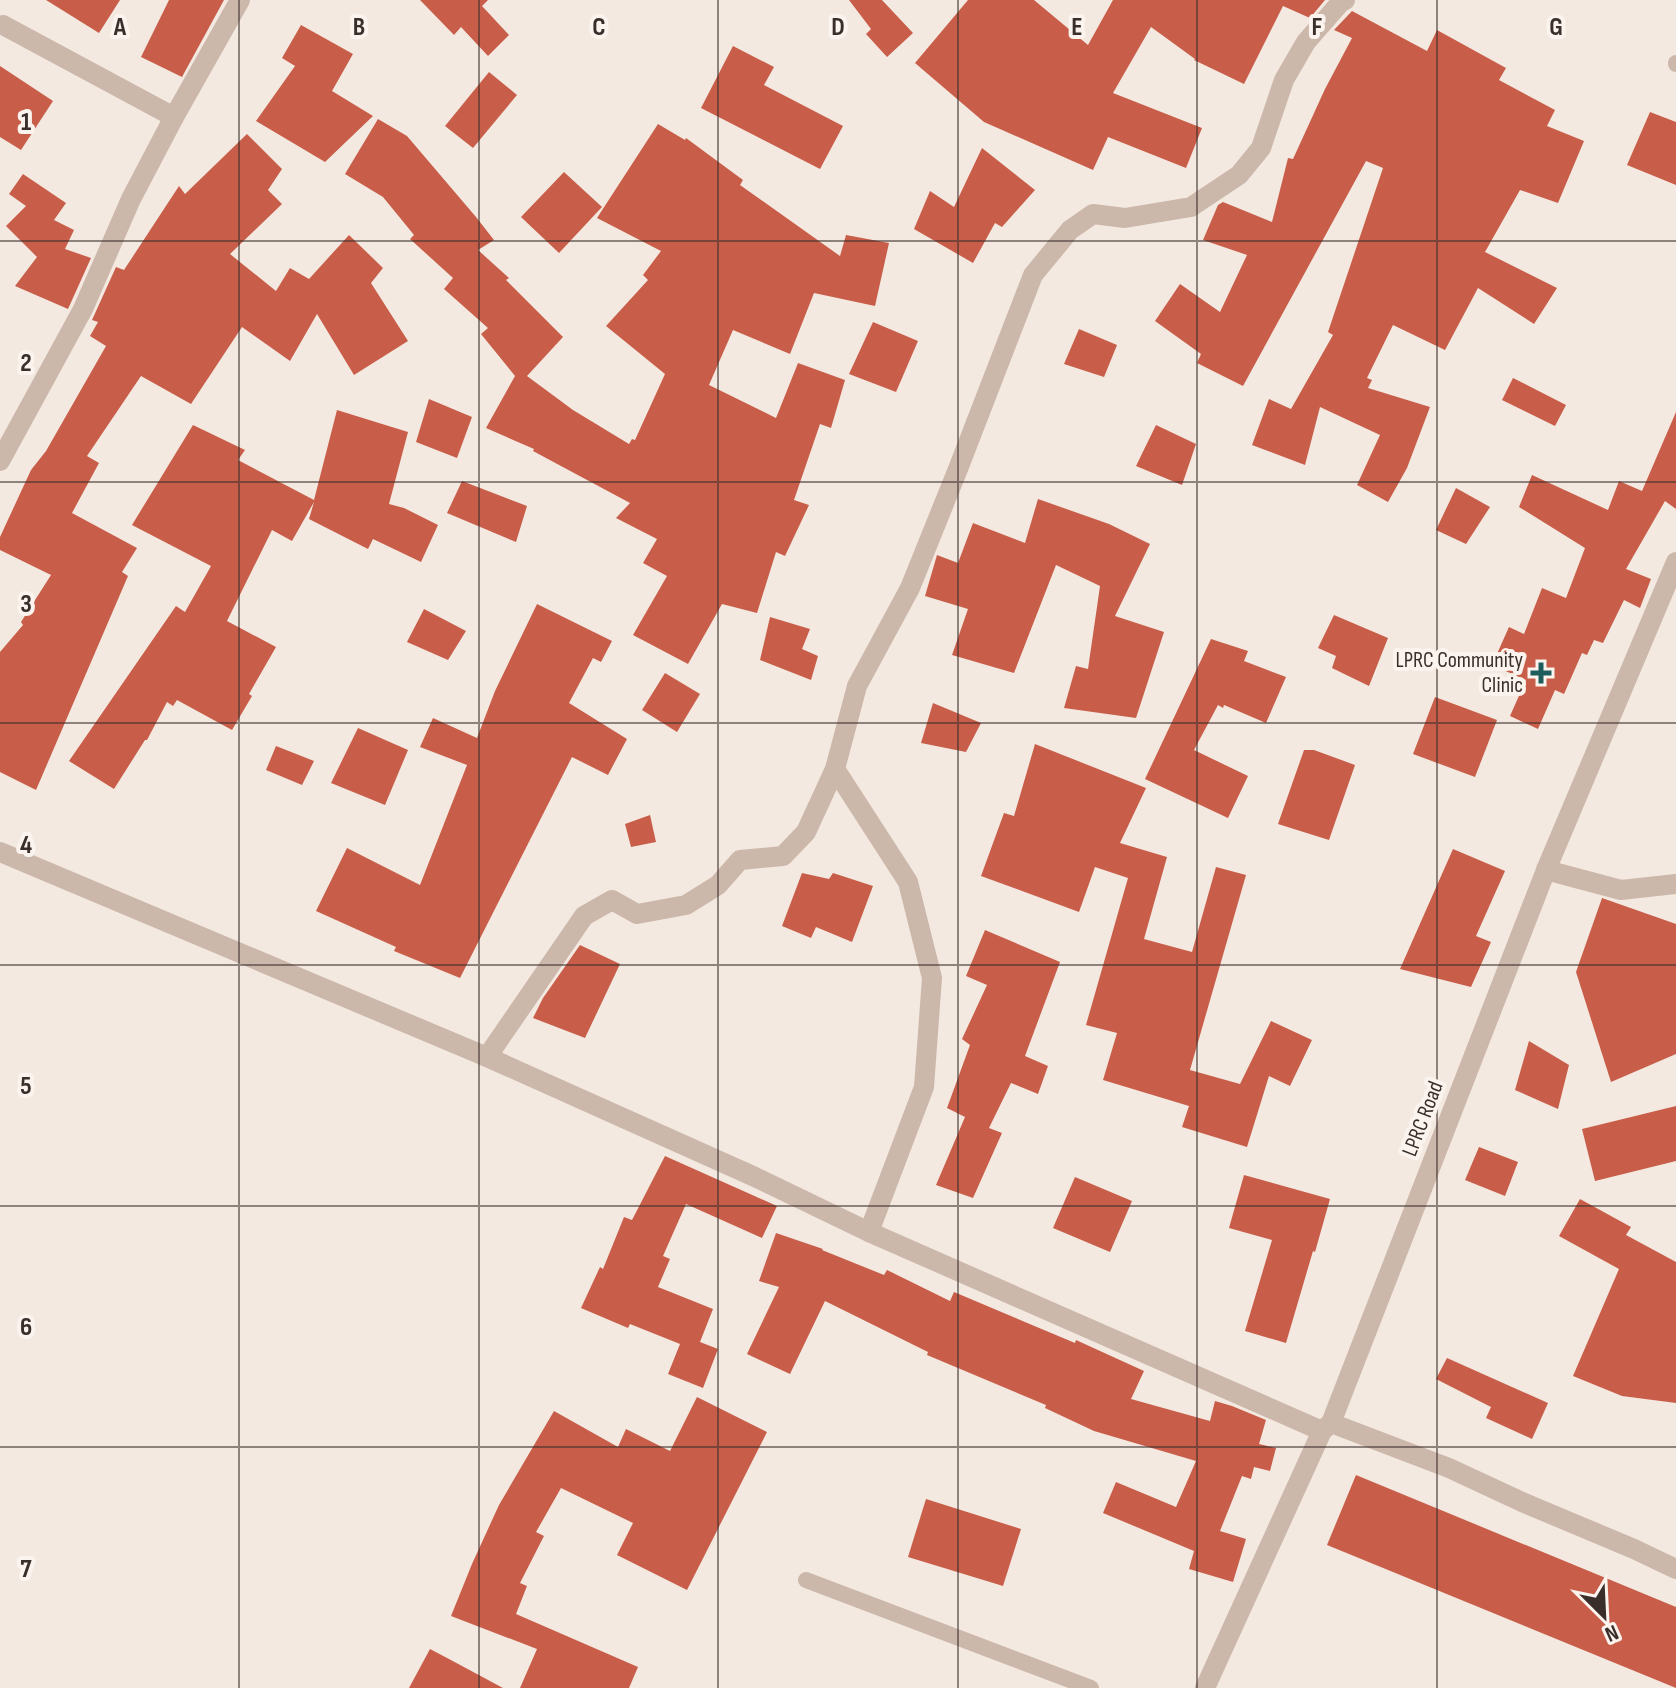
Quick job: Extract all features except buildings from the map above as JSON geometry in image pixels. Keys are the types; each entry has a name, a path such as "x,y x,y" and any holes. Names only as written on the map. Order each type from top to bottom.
{"street":[{"path":"0,461 83,309 131,199 240,0"},
{"path":"487,1057 584,916 612,900 637,914 686,905 718,885 740,860 783,856 806,832 835,769 857,686 910,588 1033,275 1070,230 1093,214 1125,218 1191,207 1239,175 1261,148 1284,80 1306,42 1345,0"},
{"path":"3,25 174,117"},
{"name":"LPRC Road","path":"1205,1688 1326,1427 1546,870 1676,562"},
{"path":"835,769 908,882 932,978 924,1087 869,1232"},
{"path":"0,852 487,1057 755,1177 869,1232 1326,1427 1449,1468 1676,1569"},
{"path":"1546,870 1621,890 1676,884"}],"lane":[{"path":"806,1580 1091,1688"}],"place":[{"name":"LPRC Community Clinic","path":"1541,673"}]}
